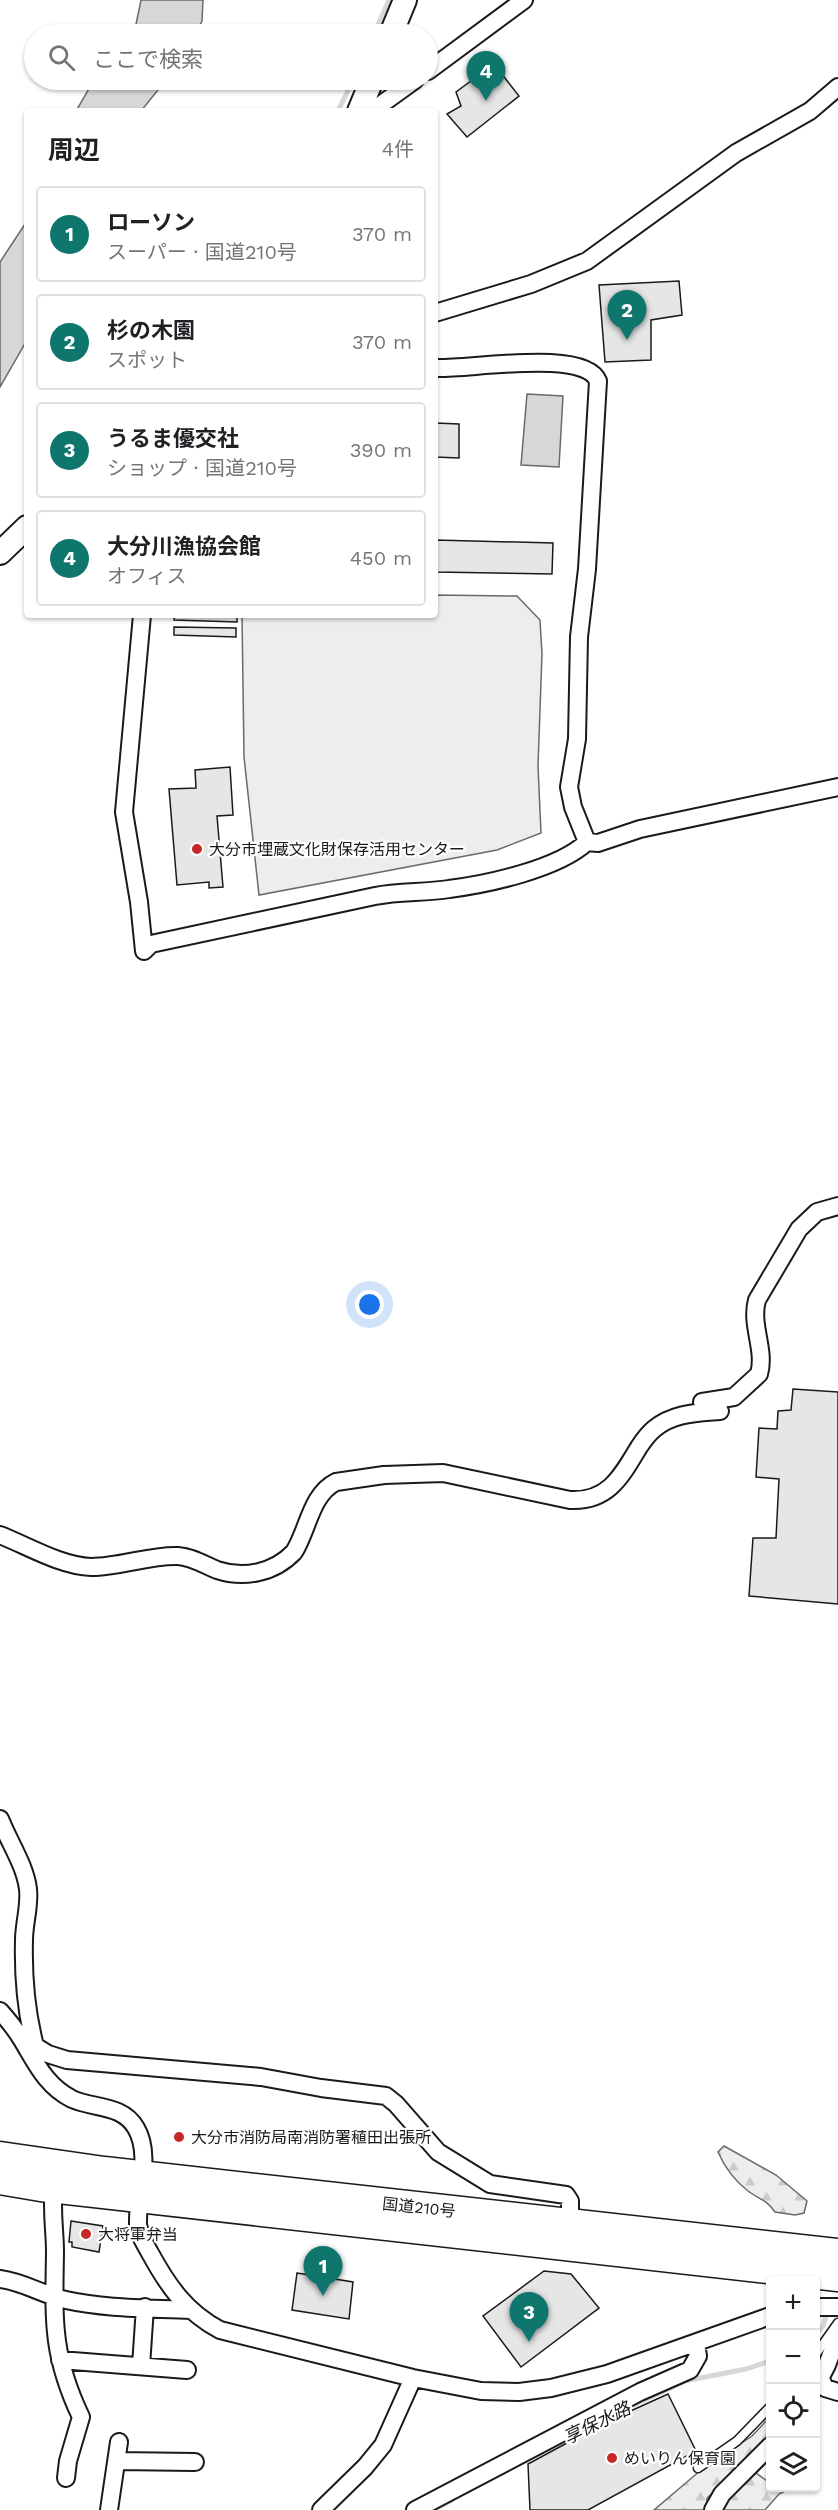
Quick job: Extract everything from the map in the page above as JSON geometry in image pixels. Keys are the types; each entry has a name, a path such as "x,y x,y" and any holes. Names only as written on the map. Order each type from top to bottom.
{"highway":[{"name":"国道210号","path":"0,2157 141,2187 838,2276"},
{"name":"国道210号","path":"0,2179 54,2188 141,2187 570,2224 838,2254"}],"street":[{"path":"395,24 405,0"},
{"path":"438,64 524,0"},
{"path":"438,312 531,284 587,261 736,153 810,111 838,87"},
{"path":"360,108 368,90"},
{"path":"376,108 401,90"},
{"path":"438,368 552,363 591,371 598,381 587,569 579,637 577,739 569,787 573,807 587,842"},
{"path":"0,553 24,530"},
{"path":"142,618 124,812 139,902 144,951 151,944 399,891 450,889 534,871 587,842 598,843 640,829 838,787"},
{"path":"646,1437 652,1423 667,1408 734,1397 755,1380 761,1367 755,1312 759,1295 774,1268 809,1218 826,1208 838,1206"},
{"path":"0,1535 69,1563 89,1567 171,1556 193,1559 223,1571 262,1573 294,1552 320,1496 336,1482 384,1475 443,1473 570,1500 587,1501 606,1492 620,1478 653,1429 676,1416 720,1411"},
{"path":"0,1820 25,1875 28,1888 24,1971 32,2050"},
{"path":"0,2011 32,2050 48,2081 74,2100 117,2111 132,2122 141,2142 138,2223 143,2241 169,2286 190,2310 220,2330 413,2378 481,2391 536,2391 608,2374 766,2318"},
{"path":"32,2050 67,2060 261,2077 321,2088 386,2096 396,2104 438,2152 490,2184 566,2195 570,2200 570,2224"},
{"path":"54,2188 52,2216 55,2248 54,2325 65,2383 81,2417 66,2468 66,2478"},
{"path":"0,2279 25,2284 53,2296 76,2302 190,2310"},
{"path":"141,2366 145,2307"},
{"path":"820,2307 838,2307"},
{"path":"820,2378 838,2335"},
{"path":"416,2510 640,2392 690,2370 698,2356 696,2344"},
{"path":"60,2360 187,2370"},
{"path":"321,2510 365,2467 383,2445 413,2378"},
{"path":"819,2384 838,2392"},
{"path":"109,2510 119,2442"},
{"path":"713,2510 722,2494 766,2451"},
{"path":"117,2461 195,2462"}],"lane":[{"path":"820,2348 838,2323"},
{"path":"698,2468 737,2441 766,2412"}],"shaded area":[{"path":"141,0 203,0 200,24 136,24"},
{"path":"88,90 158,90 143,108 78,108"},
{"path":"24,226 24,345 0,387 0,262"},
{"path":"527,394 563,396 559,467 521,465"},
{"path":"438,595 517,596 540,620 542,654 538,766 541,833 497,850 259,895 244,757 242,618 438,618"}],"green space":[{"path":"724,2146 776,2175 807,2201 804,2213 795,2215 775,2212 766,2202 743,2187 727,2169 718,2152"},
{"path":"766,2421 766,2439 755,2454 707,2498 707,2510 654,2510 701,2470 752,2436"},
{"path":"753,2471 766,2480 766,2492 783,2492 765,2510 717,2510"}],"building":[{"path":"494,64 519,96 467,137 447,114 461,106 456,92"},
{"path":"679,281 682,315 651,320 651,360 605,362 599,285"},
{"path":"438,423 459,424 459,458 438,457"},
{"path":"438,540 553,543 552,574 438,572"},
{"path":"174,618 237,618 237,622 174,620"},
{"path":"174,627 236,628 236,637 174,635"},
{"name":"大分市埋蔵文化財保存活用センター","path":"230,767 233,815 217,816 223,887 209,888 209,882 177,885 169,789 196,788 195,770"},
{"path":"793,1389 838,1392 838,1604 749,1596 753,1538 776,1538 779,1479 756,1477 759,1428 777,1429 778,1411 791,1410"},
{"name":"大将軍弁当","path":"71,2221 103,2226 99,2252 72,2247 72,2242 69,2242"},
{"path":"544,2271 571,2274 599,2308 521,2367 483,2316"},
{"path":"297,2273 353,2282 349,2319 292,2310"},
{"name":"めいりん保育園","path":"668,2394 696,2451 588,2510 530,2510 528,2464 604,2423"}],"waterway":[{"path":"378,24 389,0"},
{"path":"339,108 348,90"},
{"name":"享保水路","path":"820,2330 827,2313"},
{"name":"享保水路","path":"625,2409 685,2381 746,2369 766,2362"},
{"name":"享保水路","path":"433,2510 452,2500"}],"place":[{"name":"大分川漁協会館","path":"486,101"},
{"name":"杉の木園","path":"627,340"},
{"name":"大分市埋蔵文化財保存活用センター","path":"197,849"},
{"name":"大分市消防局南消防署稙田出張所","path":"179,2137"},
{"name":"大将軍弁当","path":"86,2234"},
{"name":"ローソン","path":"323,2296"},
{"name":"うるま優交社","path":"529,2342"},
{"name":"めいりん保育園","path":"612,2458"}]}
